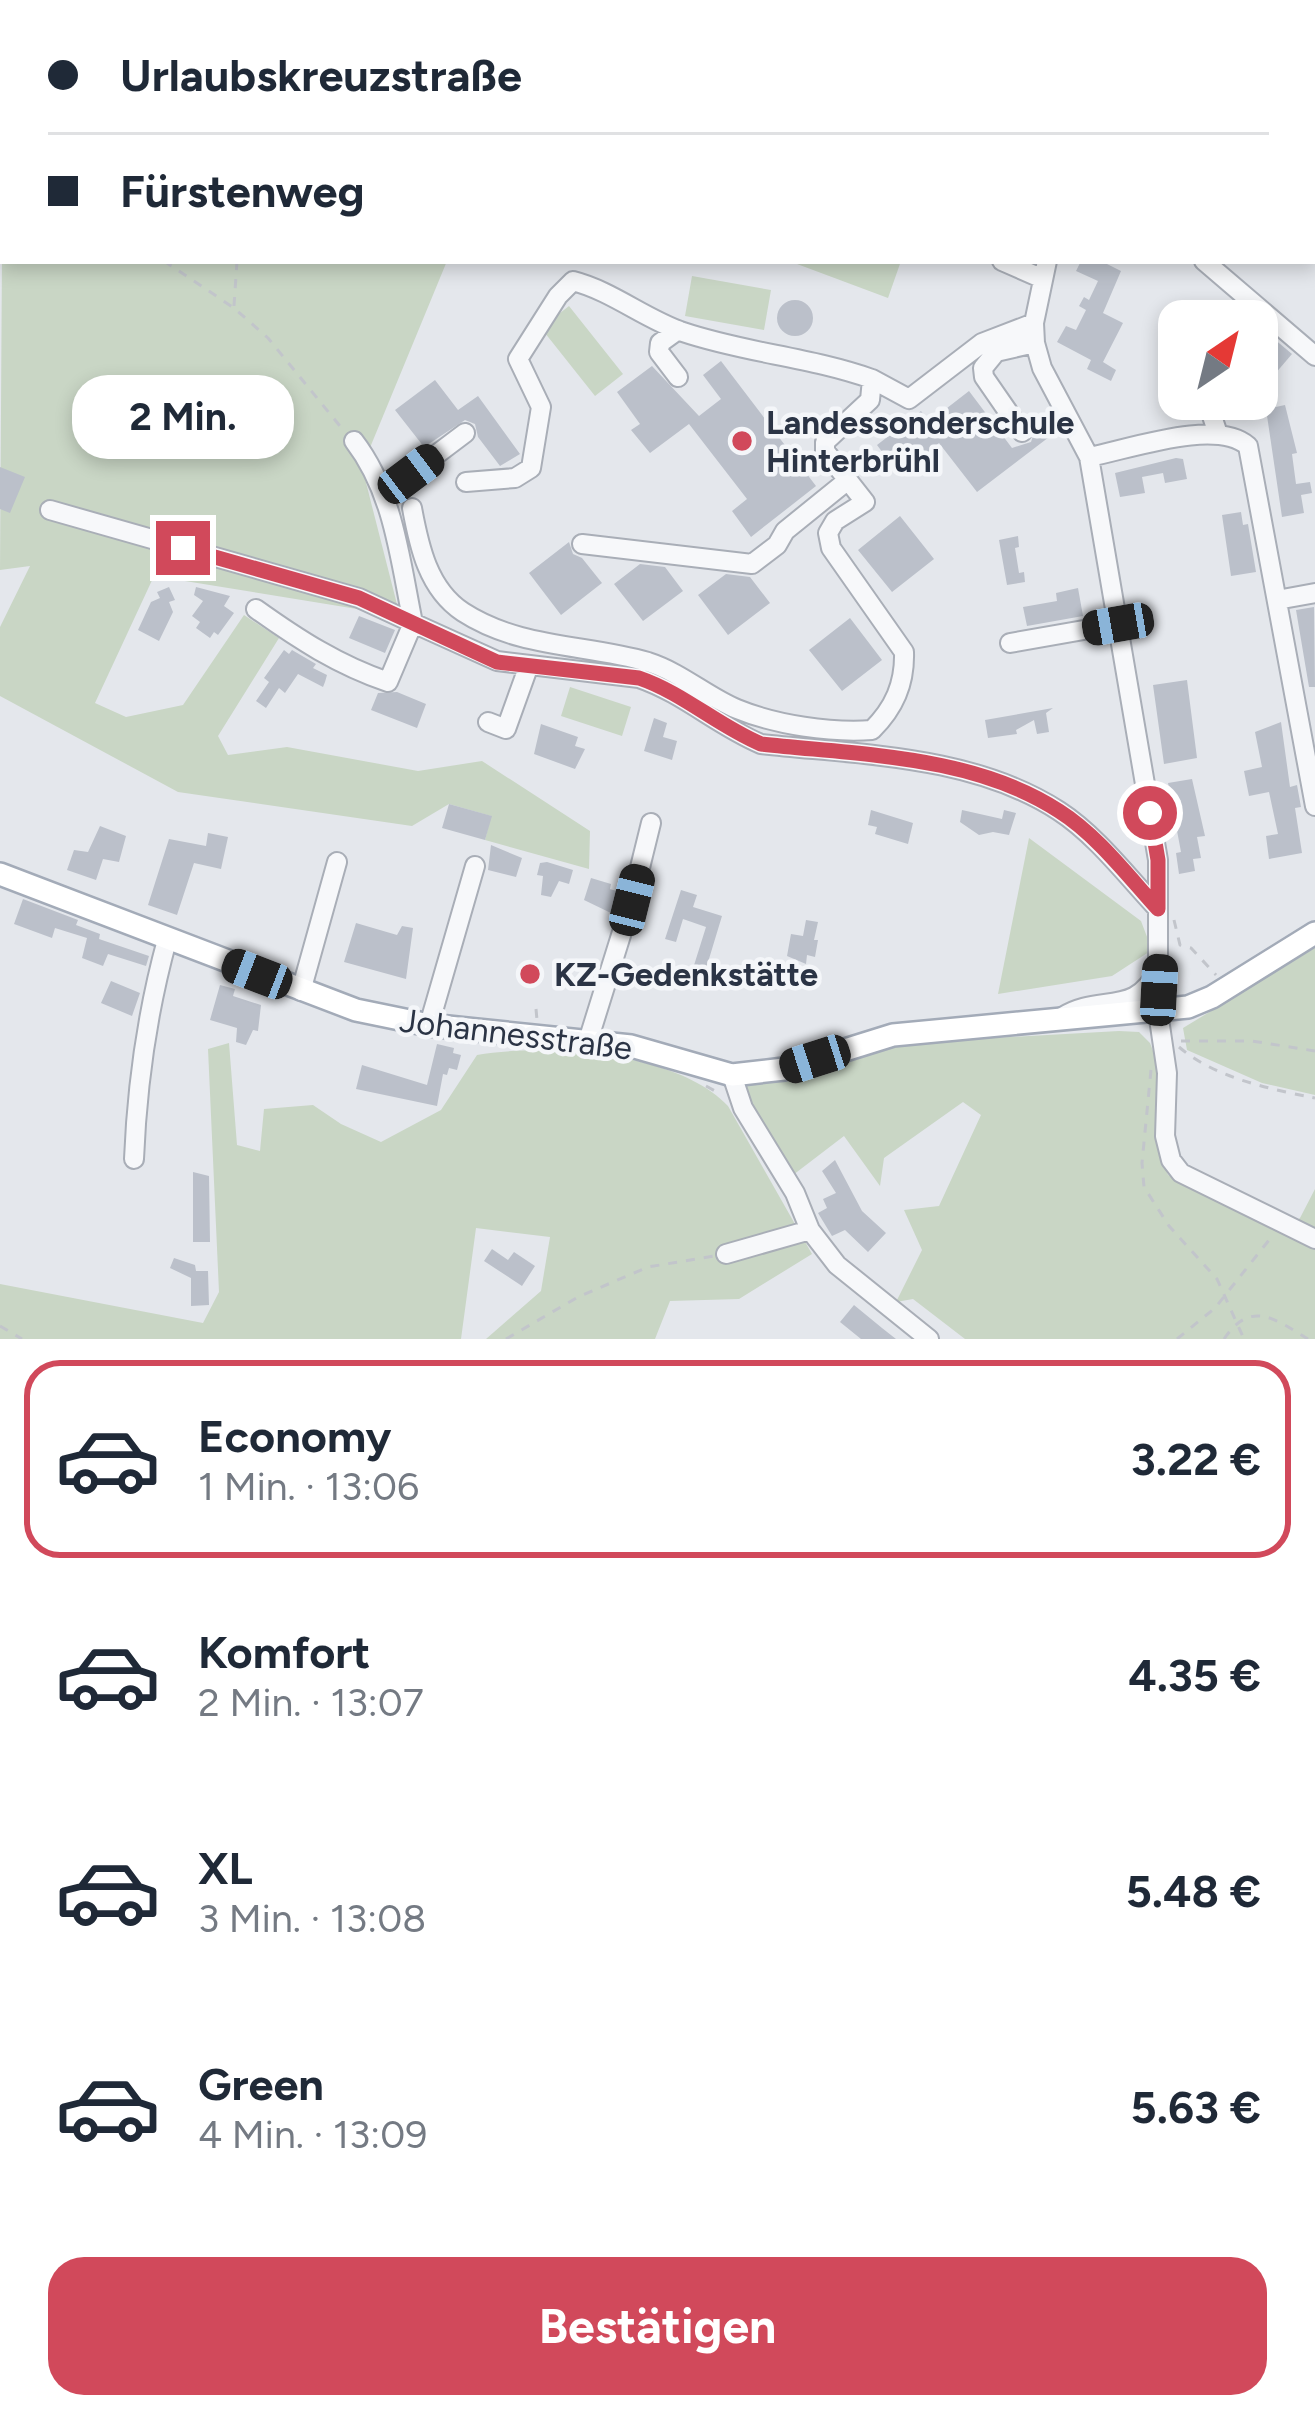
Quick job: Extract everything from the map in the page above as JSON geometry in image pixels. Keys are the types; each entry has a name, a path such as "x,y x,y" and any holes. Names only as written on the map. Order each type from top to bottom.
{"main road":[{"name":"Johannesstraße","path":"0,874 356,1010 429,1025 631,1046 732,1075 784,1070 893,1035 1158,1012 1212,998 1315,933"}],"street":[{"path":"1207,264 1243,300"},
{"path":"1045,270 1034,333 1042,368 1090,457 1158,860 1158,1012 1167,1072 1165,1136 1171,1160 1181,1173 1315,1239"},
{"path":"466,482 515,478 531,468 541,407 518,359 558,296 573,281 678,330 747,350 830,364 909,399 982,343 1034,333"},
{"path":"1278,329 1315,356"},
{"path":"678,330 660,343 659,352 678,377"},
{"path":"1022,432 984,377 983,368 996,352 1034,333"},
{"path":"412,508 430,575 462,611 539,644 640,660 676,671 737,709 837,733 872,730 891,710 904,671 904,652 831,548 828,533 835,521 865,502 825,452 825,442 870,400 872,379"},
{"path":"1213,420 1217,431"},
{"path":"1090,457 1217,431 1238,438 1252,455 1315,806"},
{"path":"384,494 464,433"},
{"path":"256,609 302,643 352,670 388,682 413,623 384,494 375,469 354,441"},
{"path":"582,544 752,564 848,481"},
{"path":"50,510 359,598 497,662 639,678 659,685 729,731 761,744 966,770 1012,786 1061,812 1158,909"},
{"path":"1277,600 1315,593"},
{"path":"1010,643 1118,624"},
{"path":"488,722 506,729 529,665"},
{"path":"588,1041 651,823"},
{"path":"302,992 337,862"},
{"path":"429,1025 475,866"},
{"path":"134,1159 149,1005 167,940"},
{"path":"1062,1017 1079,1006 1137,996 1156,974 1160,958"},
{"path":"732,1075 743,1108 795,1193 811,1230 849,1276 929,1339"},
{"path":"726,1254 811,1230"}],"path":[{"path":"168,264 234,308 268,338 354,441"},
{"path":"234,308 237,264"},
{"path":"1158,909 1174,920 1180,945 1191,948 1215,975"},
{"path":"536,1009 537,1022"},
{"path":"1315,1051 1252,1041 1173,1042 1189,1055 1260,1087 1315,1098"},
{"path":"1177,1339 1214,1308 1282,1223"},
{"path":"506,1339 578,1297 649,1267 726,1254"},
{"path":"1223,1294 1244,1339"},
{"path":"1224,1339 1235,1324 1255,1314 1276,1319 1308,1339"},
{"path":"0,1326 22,1339"}],"green space":[{"path":"2,264 446,264 362,467 400,616 154,576 95,703 126,717 183,705 244,615 279,638 218,736 228,755 287,747 418,771 482,761 590,831 589,869 485,840 491,816 449,804 412,826 178,792 0,696 0,627 30,566 0,570"},
{"path":"797,264 900,264 888,298"},
{"path":"692,276 771,290 764,330 685,316"},
{"path":"569,306 623,374 595,396 541,328"},
{"path":"570,687 631,707 622,736 561,716"},
{"path":"1029,838 1141,921 1152,950 1112,976 998,994"},
{"path":"1315,948 1315,1095 1262,1083 1187,1050 1183,1028"},
{"path":"1139,1032 1150,1043 1158,1064 1156,1138 1168,1175 1282,1233 1300,1218 1315,1189 1315,1339 965,1339 913,1299 896,1302 922,1250 904,1210 939,1206 981,1115 963,1102 884,1158 880,1186 844,1136 793,1175 749,1106 744,1086 809,1073 903,1043"},
{"path":"229,1043 237,1145 260,1151 264,1109 313,1105 381,1142 441,1110 477,1055 573,1052 645,1063 677,1074 728,1106 812,1254 739,1299 670,1301 655,1339 486,1339 541,1291 550,1237 476,1228 461,1339 0,1339 0,1284 203,1323 219,1292 208,1049"}],"building":[{"path":"1080,264 1107,264 1121,271 1103,313 1123,323 1103,362 1116,370 1111,381 1087,369 1091,360 1057,342 1066,326 1076,330 1086,310 1079,306 1084,297 1089,300 1098,281 1076,271"},
{"path":"795,300 808,305 813,318 808,331 795,336 782,331 777,318 782,305"},
{"path":"1278,342 1292,354 1278,370"},
{"name":"Landessonderschule Hinterbrühl","path":"721,361 816,486 751,537 732,511 747,499 689,424 650,453 631,430 640,424 617,392 652,366 699,416 721,399 703,375"},
{"path":"435,380 458,410 478,396 520,454 500,466 478,437 475,424 465,420 424,447 395,410"},
{"path":"969,391 1012,448 1031,442 1035,430 1045,423 1053,434 977,492 939,443 900,476 877,445 921,411 929,422"},
{"path":"1285,405 1297,453 1292,454 1296,484 1310,482 1312,493 1301,495 1304,513 1282,517 1268,420 1278,420 1278,406"},
{"path":"1183,459 1187,479 1165,483 1163,473 1142,477 1145,493 1120,497 1115,473"},
{"path":"0,467 25,477 10,513 0,509"},
{"path":"1241,512 1243,525 1248,524 1256,572 1231,576 1222,515"},
{"path":"900,516 934,559 892,592 858,550"},
{"path":"1018,536 1019,547 1015,548 1025,582 1007,585 999,540"},
{"path":"569,542 573,554 602,583 561,615 529,573"},
{"path":"640,564 665,567 683,591 643,621 614,584"},
{"path":"726,574 750,577 770,603 728,635 698,595"},
{"path":"169,587 175,600 169,602 173,612 159,641 138,630 151,602 160,598 157,592"},
{"path":"196,587 230,596 224,606 234,613 218,635 214,632 210,638 196,628 200,622 192,616 203,601 194,595"},
{"path":"1078,588 1083,616 1027,626 1023,607 1057,601 1056,593"},
{"path":"1314,607 1315,687 1309,687 1296,610"},
{"path":"359,616 395,630 385,653 349,638"},
{"path":"850,618 882,660 842,691 809,650"},
{"path":"284,650 316,664 313,668 327,675 325,682 323,687 298,674 285,693 279,688 266,708 256,701 269,682 264,678"},
{"path":"1187,680 1197,758 1164,764 1153,685"},
{"path":"397,692 426,704 417,728 371,710 378,693"},
{"path":"1053,708 1046,713 1049,732 1037,734 1034,720 1016,730 1017,734 988,738 985,720"},
{"path":"654,718 667,723 663,737 677,741 672,760 644,751"},
{"path":"1281,722 1290,787 1297,785 1301,807 1295,808 1302,853 1269,859 1266,836 1278,834 1269,792 1249,796 1244,771 1262,767 1255,732"},
{"path":"541,724 578,737 575,746 585,749 575,769 534,754"},
{"path":"1192,779 1205,836 1197,837 1201,858 1193,859 1195,871 1179,874 1176,853 1181,852 1168,783"},
{"path":"449,804 492,816 485,840 442,828"},
{"path":"871,810 913,823 908,844 875,834 877,827 868,825"},
{"path":"962,810 1002,819 1004,810 1016,813 1009,835 979,835 960,822"},
{"path":"100,826 126,836 119,862 103,859 96,880 67,870 74,850 88,852"},
{"path":"208,833 228,837 221,869 194,863 177,915 148,905 169,839 206,846"},
{"path":"491,845 522,858 516,877 488,870"},
{"path":"540,863 573,870 569,884 559,881 551,897 541,895 543,876 537,875"},
{"path":"591,878 620,892 613,914 584,900"},
{"path":"681,890 697,895 693,907 722,916 702,982 690,978 706,927 683,919 676,942 665,939"},
{"path":"23,899 78,920 76,925 100,934 99,939 149,956 146,966 108,954 103,966 82,958 87,938 55,928 52,938 14,924"},
{"path":"806,920 818,922 814,940 818,940 815,957 807,955 806,964 787,956 791,934 803,936"},
{"path":"356,923 397,935 402,926 413,928 406,979 344,962"},
{"path":"111,981 140,993 132,1016 101,1003"},
{"path":"220,985 235,989 233,996 261,1005 258,1031 253,1030 246,1045 236,1042 237,1028 210,1020"},
{"path":"437,1044 461,1055 457,1070 449,1068 443,1074 437,1106 356,1089 362,1065 427,1085"},
{"path":"835,1160 862,1211 886,1233 868,1252 845,1230 832,1236 818,1213 827,1208 823,1199 836,1193 822,1171"},
{"path":"193,1172 209,1176 210,1242 193,1242"},
{"path":"492,1249 508,1260 514,1252 535,1266 522,1286 484,1261"},
{"path":"174,1258 195,1265 196,1271 208,1271 209,1305 191,1306 191,1278 170,1268"},
{"path":"854,1305 896,1339 861,1339 840,1322"}],"place":[{"name":"Landessonderschule Hinterbrühl","path":"742,441"},
{"name":"KZ-Gedenkstätte","path":"530,974"}],"route":[{"path":"183,548 359,598 497,662 639,678 659,685 729,731 761,744 966,770 1012,786 1061,812 1158,909 1158,860 1150,813"}]}
